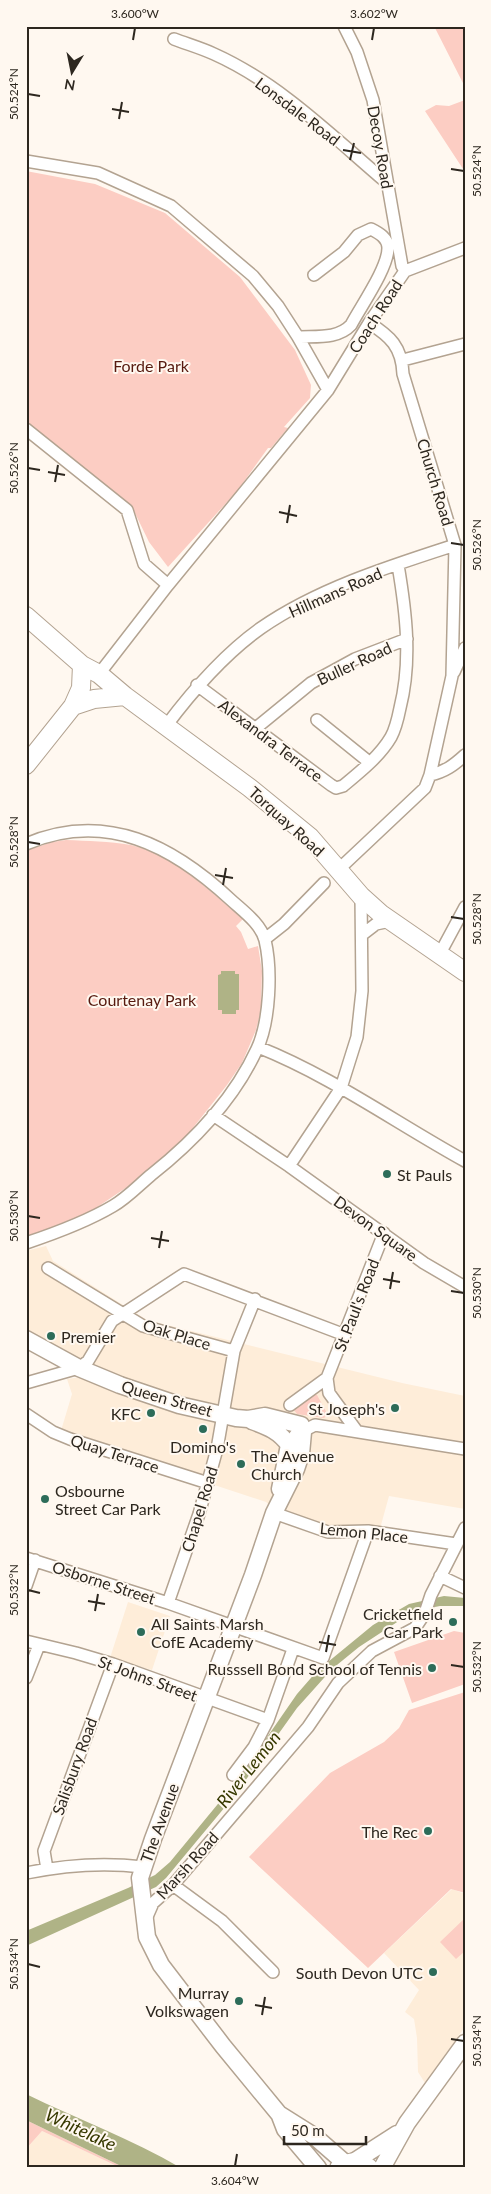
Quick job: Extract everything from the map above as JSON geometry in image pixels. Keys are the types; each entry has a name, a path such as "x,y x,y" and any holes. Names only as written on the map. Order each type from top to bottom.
{"main road":[{"name":"Torquay Road","path":"26,616 82,665 98,674 250,788 310,837 361,896 390,921 465,972"},
{"path":"26,765 74,706 81,688 82,665"},
{"path":"74,706 94,699 125,696"},
{"name":"Queen Street","path":"26,1339 78,1368 120,1385 179,1405 248,1419 265,1416 307,1427"},
{"path":"248,1419 274,1429 289,1445"},
{"name":"The Avenue","path":"307,1427 296,1469 276,1509 142,1873 145,1923 152,1948 161,1965 223,2046 279,2114 285,2129 318,2168"},
{"name":"The Avenue","path":"276,1509 289,1445"},
{"path":"382,2168 403,2129 465,2043"},
{"name":"The Avenue","path":"279,2114 314,2136 352,2165"},
{"path":"352,2165 403,2129"}],"street":[{"name":"Decoy Road","path":"344,26 356,52 373,100 386,182 402,266 405,271"},
{"name":"Lonsdale Road","path":"174,39 215,54 288,100 386,182"},
{"path":"26,161 98,173 171,206 253,276 278,306 328,390 168,585 98,674"},
{"path":"298,337 333,336 344,332 351,325 385,263 388,247 385,239 371,229 358,235 344,252 314,275"},
{"name":"Coach Road","path":"328,390 369,323 405,271 465,248"},
{"name":"Church Road","path":"338,870 425,788 430,775 452,676 455,544 403,374 402,360 389,335 369,323"},
{"path":"402,360 465,344"},
{"path":"26,429 127,510 144,564 168,585"},
{"name":"Hillmans Road","path":"166,726 197,685 241,644 287,612 309,599 455,544"},
{"name":"Alexandra Terrace","path":"197,685 336,788 344,786 390,739 394,731 406,685 407,639 398,565"},
{"name":"Buller Road","path":"256,728 311,683 355,659 407,639"},
{"path":"452,676 465,648"},
{"path":"317,720 369,762"},
{"path":"430,775 446,770 465,755"},
{"path":"26,844 45,836 89,832 114,834 144,840 164,849 203,876 252,920 264,939 267,955 268,995 267,1012 258,1047 236,1085 183,1150 114,1206 78,1224 26,1243"},
{"path":"264,939 284,924 324,884"},
{"path":"290,1166 341,1088 357,1037 362,991 363,934 361,896"},
{"path":"444,946 465,907"},
{"path":"363,934 376,924 390,921"},
{"path":"258,1047 341,1088 414,1133 465,1160"},
{"name":"Devon Square","path":"213,1115 290,1166 424,1263 465,1287"},
{"name":"St Paul's Road","path":"290,1405 326,1378 345,1335 384,1233"},
{"name":"Oak Place","path":"48,1268 143,1326 234,1351"},
{"name":"Oak Place","path":"78,1368 88,1360 112,1321 184,1274 255,1299 345,1335"},
{"path":"223,1414 234,1351 255,1299"},
{"path":"26,1383 78,1368"},
{"path":"326,1378 329,1393 356,1430"},
{"name":"Quay Terrace","path":"26,1414 53,1432 70,1439 208,1483"},
{"name":"Chapel Road","path":"168,1603 208,1483 217,1449 223,1414"},
{"path":"289,1445 295,1435 307,1427"},
{"name":"Queen Street","path":"307,1427 356,1430 465,1449"},
{"name":"Lemon Place","path":"276,1509 328,1532 368,1531 456,1544"},
{"path":"465,1528 440,1576 465,1588"},
{"name":"Osborne Street","path":"31,1559 168,1603 293,1649 323,1658 368,1531"},
{"path":"26,1586 31,1559"},
{"name":"Marsh Road","path":"145,1923 153,1903 173,1885 308,1727 338,1683 372,1652 415,1628 423,1616 440,1576"},
{"name":"St Johns Street","path":"26,1641 113,1664 268,1720"},
{"path":"26,1678 39,1645"},
{"path":"234,1775 254,1747 268,1720 293,1649"},
{"name":"Salisbury Road","path":"47,1868 44,1851 113,1664"},
{"path":"26,1873 47,1868 84,1864 142,1873"},
{"path":"173,1885 222,1921 273,1972"}],"shaded area":[{"path":"46,1246 53,1261 147,1320 402,1383 465,1396 465,1509 389,1496 378,1536 286,1520 266,1502 60,1434 72,1394 67,1379 81,1377 95,1367 26,1330 26,1251"},
{"name":"All Saints Marsh CofE Academy","path":"128,1602 170,1616 152,1670 110,1658"},
{"name":"South Devon UTC","path":"452,1889 465,1894 465,2027 425,2083 418,2072 417,2038 414,2019 405,2012 419,1990 384,1953"},
{"path":"42,2131 121,2168 26,2168 26,2149"}],"green space":[{"path":"434,26 465,26 465,87"},
{"path":"465,100 465,172 425,111 436,105 449,106"},
{"name":"Forde Park","path":"26,171 95,184 165,213 240,277 295,350 311,385 310,398 284,427 288,428 271,448 268,448 238,490 168,567 149,542 133,509 26,424"},
{"name":"Courtenay Park","path":"66,840 115,843 147,850 177,865 191,875 243,919 236,926 241,932 248,949 258,946 262,971 261,1010 256,1030 242,1063 177,1148 142,1177 81,1218 26,1238 26,851 52,842"},
{"path":"313,1394 317,1395 328,1415 324,1418 297,1414 294,1410"},
{"name":"Russsell Bond School of Tennis","path":"454,1631 465,1633 465,1684 412,1703 394,1652"},
{"path":"465,1692 465,1893 451,1889 368,1968 249,1857 330,1773 384,1742 399,1728 409,1710"},
{"path":"465,1918 465,1951 456,1959 440,1942"},
{"path":"26,2120 125,2168 121,2168 42,2131 26,2149"}],"water":[{"path":"221,971 235,971 235,974 239,974 239,1010 236,1010 236,1014 222,1014 222,1010 218,1010 218,975 221,974"},
{"name":"River Lemon","path":"444,1596 465,1598 465,1606 440,1606 414,1611 359,1647 332,1669 297,1708 235,1795 166,1878 156,1887 26,1946 26,1931 155,1875 170,1862 236,1782 297,1694 317,1671 373,1625 409,1604"},
{"name":"Whitelake","path":"26,2094 124,2138 181,2168 125,2168 26,2120"}],"place":[{"name":"St Pauls","path":"387,1174"},
{"name":"Premier","path":"51,1336"},
{"name":"St Joseph's","path":"395,1408"},
{"name":"KFC","path":"151,1413"},
{"name":"Domino's","path":"203,1429"},
{"name":"The Avenue Church","path":"241,1464"},
{"name":"Osbourne Street Car Park","path":"45,1499"},
{"name":"Cricketfield Car Park","path":"453,1622"},
{"name":"All Saints Marsh CofE Academy","path":"141,1632"},
{"name":"Russsell Bond School of Tennis","path":"432,1668"},
{"name":"The Rec","path":"428,1831"},
{"name":"South Devon UTC","path":"433,1972"},
{"name":"Murray Volkswagen","path":"239,2001"}]}
